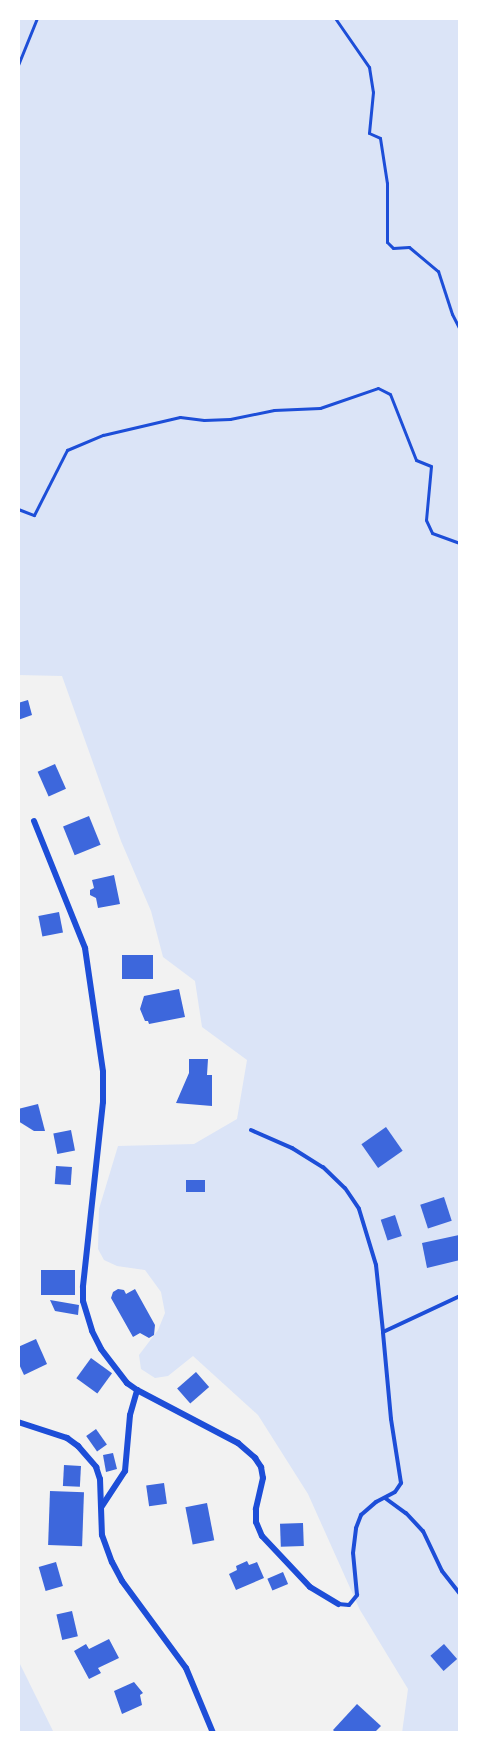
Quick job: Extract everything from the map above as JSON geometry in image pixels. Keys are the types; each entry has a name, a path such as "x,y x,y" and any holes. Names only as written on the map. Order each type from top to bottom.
{"street":[{"path":"34,821 85,948 103,1072 103,1102 83,1301 92,1331 101,1348 127,1383 229,1438 255,1458 261,1467 262,1478 255,1509 256,1522 262,1536 310,1587 339,1604"},
{"path":"101,1506 125,1471 130,1415 137,1390"},
{"path":"18,1422 67,1438 78,1446 96,1467 100,1479 102,1535 112,1562 122,1581 186,1668 213,1733"}],"lane":[{"path":"251,1130 292,1148 323,1167 345,1188 359,1209 376,1265 391,1419 401,1482 395,1492 368,1508 356,1528 353,1553 357,1595 349,1605 339,1604"},
{"path":"383,1332 460,1296"},
{"path":"385,1498 406,1513 423,1531 442,1571 460,1594"}],"path":[{"path":"18,65 37,18"},
{"path":"335,18 369,67 373,92 369,133 380,138 387,183 387,242 393,248 409,247 438,271 452,314 460,330"},
{"path":"18,509 34,515 67,450 103,435 180,417 204,420 230,419 274,410 320,408 378,388 390,394 416,460 431,466 426,520 432,533 460,543"}],"shaded area":[{"path":"18,18 460,18 460,1733 402,1733 408,1689 360,1610 308,1494 258,1415 193,1356 168,1376 155,1378 141,1369 139,1355 158,1330 165,1313 161,1292 145,1270 117,1266 104,1260 98,1249 99,1209 118,1146 194,1144 237,1119 247,1060 202,1027 195,981 163,957 151,911 121,841 62,676 18,675"},
{"path":"18,1660 54,1733 18,1733"}],"building":[{"path":"28,700 32,715 18,720 18,703"},
{"path":"55,764 66,789 49,796 38,772"},
{"path":"89,816 101,845 75,855 63,826"},
{"path":"114,875 120,904 98,908 96,898 90,895 90,890 94,888 92,880"},
{"path":"59,912 63,933 42,937 38,916"},
{"path":"122,955 153,955 153,979 122,979"},
{"path":"179,989 185,1017 149,1024 145,1021 140,1009 144,996"},
{"path":"189,1059 208,1059 207,1075 212,1075 212,1106 176,1103 189,1073"},
{"path":"38,1104 45,1131 34,1131 18,1121 18,1109"},
{"path":"386,1127 403,1151 378,1168 361,1144"},
{"path":"71,1130 75,1151 57,1154 53,1133"},
{"path":"56,1166 72,1167 71,1185 55,1184"},
{"path":"186,1180 205,1180 205,1192 186,1192"},
{"path":"444,1197 452,1221 428,1229 420,1205"},
{"path":"395,1215 402,1236 388,1241 381,1220"},
{"path":"459,1235 460,1260 427,1268 422,1243"},
{"path":"41,1270 75,1270 75,1295 41,1295"},
{"path":"118,1289 124,1290 126,1294 135,1289 155,1325 154,1335 149,1338 140,1333 133,1337 111,1298 113,1292"},
{"path":"50,1300 79,1305 78,1315 55,1311"},
{"path":"36,1339 47,1364 24,1375 18,1362 18,1347"},
{"path":"91,1358 112,1373 97,1394 76,1378"},
{"path":"196,1372 209,1387 190,1403 177,1388"},
{"path":"96,1429 107,1445 97,1451 86,1436"},
{"path":"113,1453 117,1469 106,1472 103,1455"},
{"path":"64,1465 81,1466 80,1487 63,1486"},
{"path":"164,1483 167,1504 149,1506 146,1486"},
{"path":"50,1491 84,1492 82,1546 48,1545"},
{"path":"207,1503 214,1540 193,1544 185,1507"},
{"path":"303,1523 304,1546 281,1547 280,1524"},
{"path":"247,1561 249,1565 257,1562 264,1578 236,1590 229,1574 237,1570 236,1566"},
{"path":"56,1562 63,1586 46,1591 39,1567"},
{"path":"283,1572 288,1584 272,1591 267,1579"},
{"path":"72,1611 78,1636 62,1640 56,1615"},
{"path":"109,1639 119,1658 98,1668 101,1673 89,1679 74,1651 86,1644 89,1649"},
{"path":"444,1644 457,1659 444,1671 430,1656"},
{"path":"134,1682 143,1693 140,1695 142,1705 122,1714 114,1691"},
{"path":"357,1704 381,1726 374,1733 336,1733 333,1730"}]}
